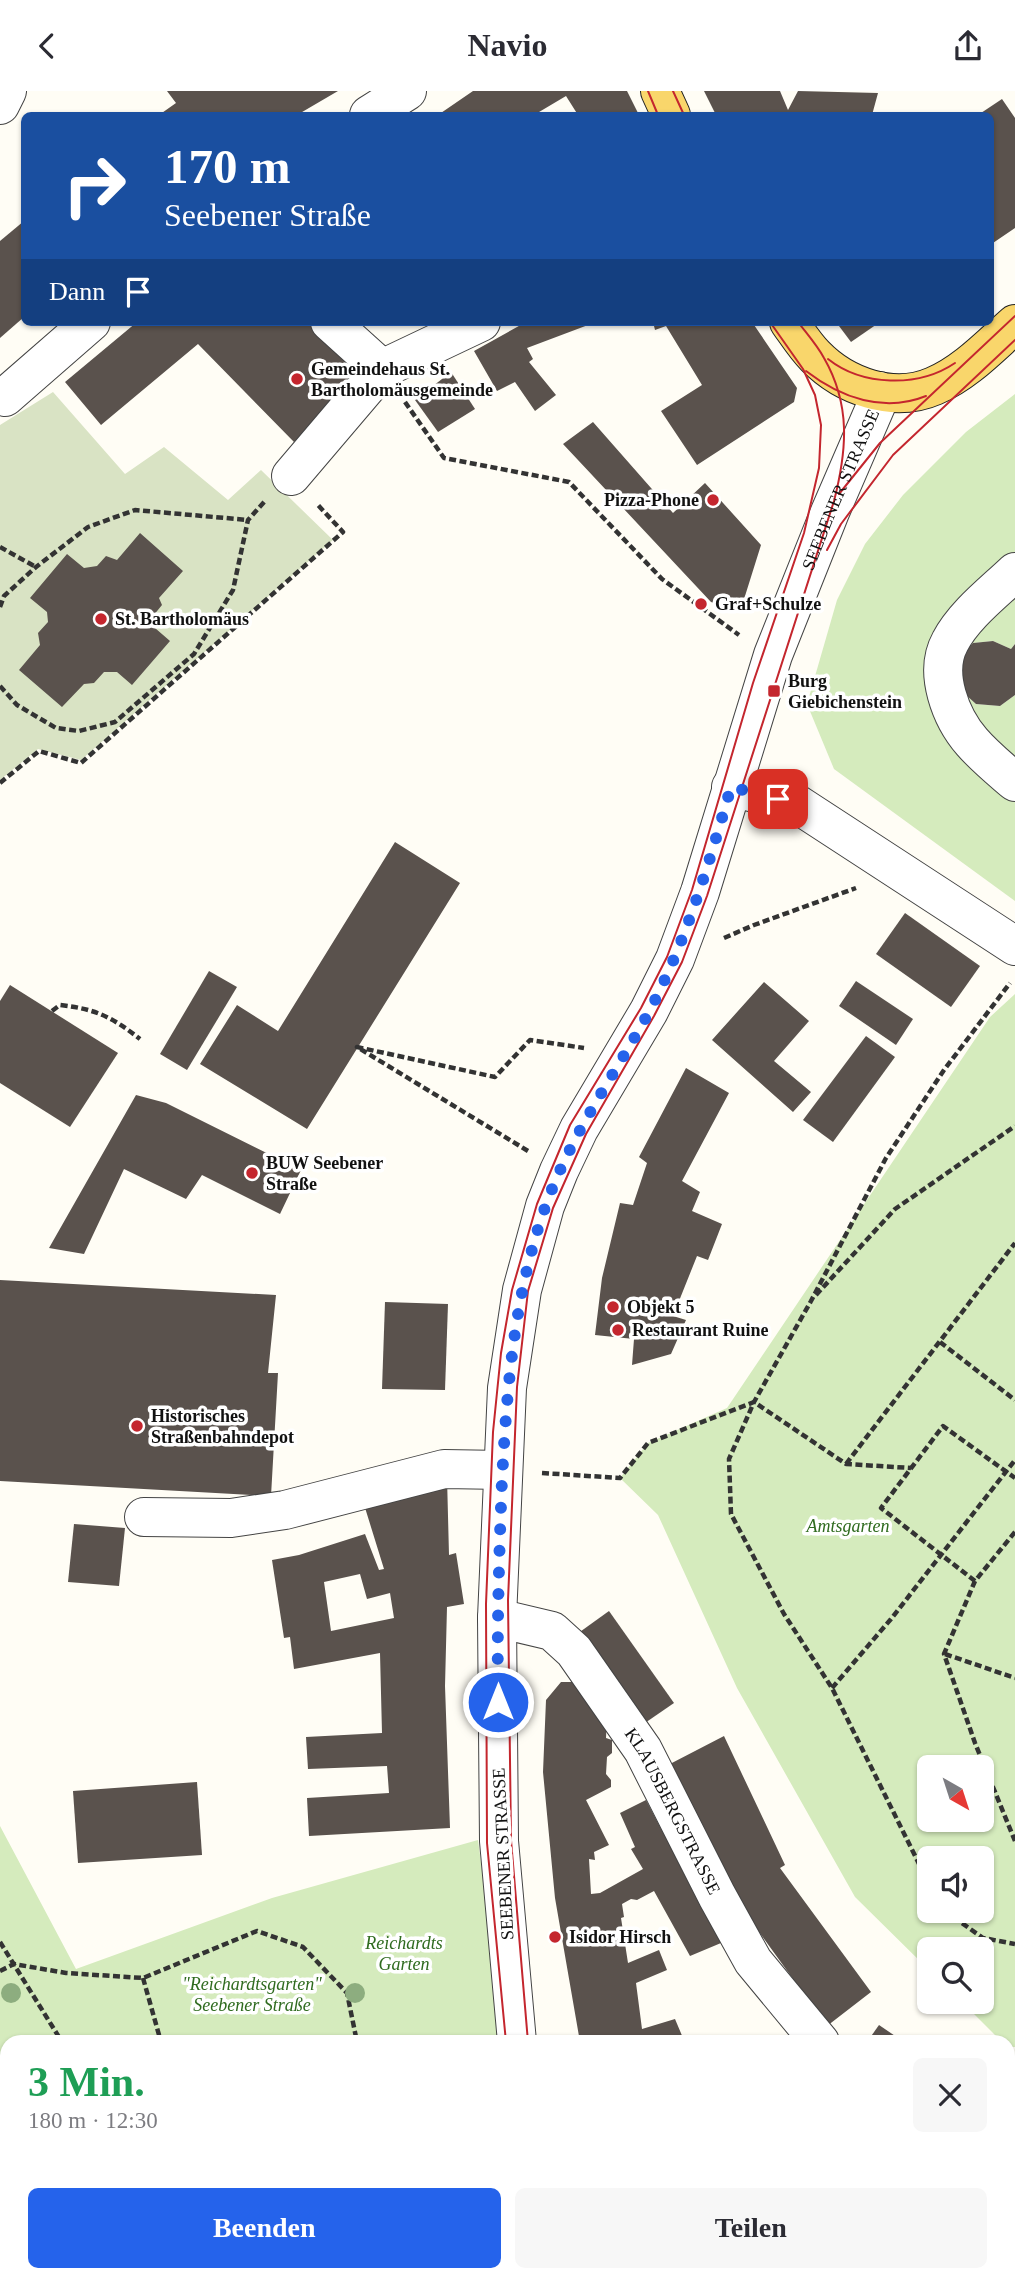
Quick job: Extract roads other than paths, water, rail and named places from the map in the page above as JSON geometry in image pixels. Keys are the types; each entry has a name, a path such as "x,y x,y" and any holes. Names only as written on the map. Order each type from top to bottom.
{"main road":[{"path":"660,91 670,112"},
{"path":"792,326 815,356 838,376 863,388 897,392 933,387 964,368 1015,324"}],"street":[{"path":"0,105 7,91"},
{"path":"374,112 407,91"},
{"path":"5,397 86,326"},
{"path":"334,326 382,369"},
{"path":"291,475 382,369 473,326"},
{"name":"SEEBENER STRASSE","path":"516,2035 499,1841 497,1618 507,1388 522,1290 545,1206 559,1171 579,1129 649,1011 674,959 700,892 772,655 878,401 879,391"},
{"path":"1015,572 965,621 949,643 943,663 945,686 955,714 970,740 1015,782"},
{"path":"731,787 797,804 1015,946"},
{"path":"144,1517 231,1518 285,1510 444,1469 503,1470"},
{"name":"KLAUSBERGSTRASSE","path":"497,1618 552,1631 574,1651 643,1750 717,1896 754,1961 814,2035"}],"tram line":[{"path":"648,91 657,112"},
{"path":"673,91 683,112"},
{"path":"839,494 880,443 1015,316"},
{"path":"505,2035 487,1843 486,1604 493,1432 501,1353 512,1290 537,1204 570,1125 641,1008 667,957 692,890 753,683 804,533 819,468 821,425 815,395 803,369 773,326"},
{"path":"527,2035 511,1840 508,1600 517,1387 528,1291 553,1208 586,1134 682,962 707,896 834,501 844,446 839,393 824,358 801,326"},
{"path":"827,550 841,524 893,455 1015,340"},
{"path":"828,359 857,375 890,381 924,377 955,363"},
{"path":"806,371 834,389 863,400 894,403 926,396"}],"place":[{"name":"Gemeindehaus St. Bartholomäusgemeinde","path":"297,379"},
{"name":"Pizza-Phone","path":"713,500"},
{"name":"Graf+Schulze","path":"701,604"},
{"name":"St. Bartholomäus","path":"101,619"},
{"name":"Burg Giebichenstein","path":"774,691"},
{"name":"BUW Seebener Straße","path":"252,1173"},
{"name":"Objekt 5","path":"613,1307"},
{"name":"Restaurant Ruine","path":"618,1330"},
{"name":"Historisches Straßenbahndepot","path":"137,1426"},
{"name":"Isidor Hirsch","path":"555,1937"}],"park label":[{"name":"Amtsgarten","path":"848,1526"},
{"name":"Reichardts Garten","path":"404,1954"},
{"name":"\"Reichardtsgarten\" Seebener Straße","path":"252,1994"}]}
